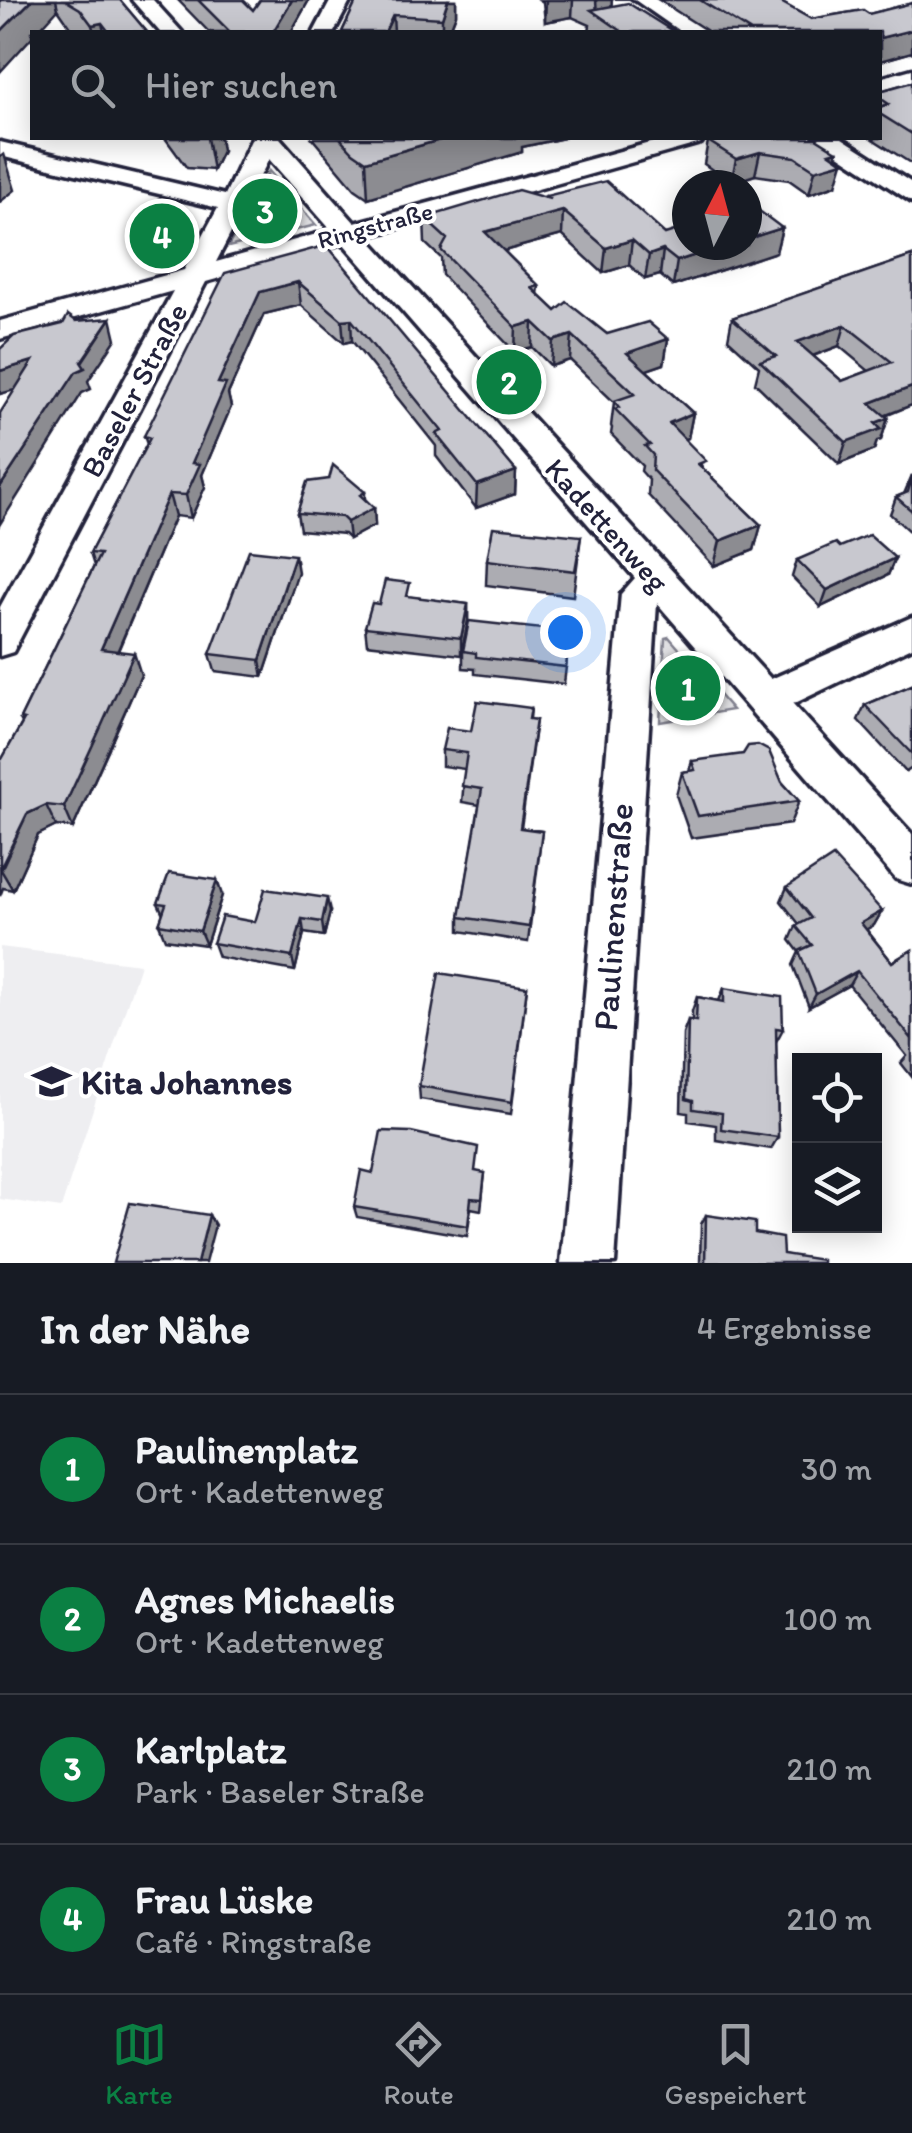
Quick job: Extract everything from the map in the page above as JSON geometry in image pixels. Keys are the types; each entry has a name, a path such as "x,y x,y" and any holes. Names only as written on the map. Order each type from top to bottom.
{"street":[{"path":"142,0 169,30"},
{"path":"325,30 341,0"},
{"path":"614,0 661,30"},
{"path":"882,85 912,76"},
{"name":"Baseler Straße","path":"0,642 265,140"},
{"name":"Kadettenweg","path":"268,140 912,865"},
{"name":"Ringstraße","path":"0,330 686,140"},
{"path":"829,140 912,194"},
{"path":"0,149 232,204"},
{"name":"Paulinenstraße","path":"588,1263 639,594 657,580"},
{"path":"763,700 912,631"}],"shaded area":[{"path":"269,171 316,225 228,247"},
{"path":"669,637 732,710 660,722 665,638"},
{"name":"Kita Johannes","path":"0,947 140,964 61,1208 0,1199"}],"building":[{"path":"0,0 32,0 0,32"},
{"path":"65,0 120,0 145,30 107,30 102,23 92,25 80,9"},
{"path":"198,0 243,0 253,10 260,0 292,0 274,30 228,30"},
{"path":"357,0 448,0 442,18 393,15 386,30 343,30"},
{"path":"700,0 777,0 811,19 863,10 869,14 912,3 912,30 882,38 882,30 748,30"},
{"path":"628,3 671,30 620,30 591,10"},
{"path":"912,82 912,134 882,115 882,106 889,104 882,99 882,90"},
{"path":"342,140 440,140 366,161"},
{"path":"819,140 837,151 830,153 843,162 815,170 795,157 760,152 736,159 708,141"},
{"path":"606,181 665,234 672,232 672,257 663,250 649,255 632,240 606,248 563,211 485,232 539,286 532,288 556,311 567,302 607,334 648,322 668,339 627,353 693,413 669,423 706,461 698,464 761,525 720,541 652,470 653,455 645,446 650,445 615,409 619,407 614,401 635,394 572,335 553,341 533,322 516,327 441,250 447,239 424,218 518,190 550,199 546,196"},
{"path":"762,213 782,228 762,234"},
{"path":"320,247 330,249 516,471 477,485 436,434 442,431 351,319 342,320 298,282 260,292 218,383 226,384 192,463 200,464 186,495 169,494 101,649 134,653 101,727 64,807 46,805 27,814 0,869 0,759 24,720 20,719 100,554 90,553 150,438 144,436 225,273"},
{"path":"912,256 912,387 870,403 888,418 875,423 881,429 846,442 760,361 776,356 732,318","holes":["845,325 892,362 842,381 797,342"]},
{"path":"68,315 76,321 111,318 81,362 85,368 76,372 0,487 0,413 33,361 0,371 0,349 14,336 63,324"},
{"path":"333,465 365,492 360,495 374,508 347,522 342,517 297,513 307,482 329,479"},
{"path":"912,475 912,511 896,497 908,492"},
{"path":"493,527 581,536 575,571 487,560"},
{"path":"869,535 895,558 827,590 797,560 836,543 840,547"},
{"path":"249,550 295,555 260,660 210,654"},
{"path":"385,580 410,583 407,596 468,604 461,638 365,627 372,603 379,604"},
{"path":"469,621 570,632 566,667 476,657 476,653 463,651"},
{"path":"912,685 912,754 865,705"},
{"path":"477,701 531,708 529,719 536,720 520,828 542,831 529,927 460,917 482,789 462,786 467,753 442,750 447,728 471,731"},
{"path":"758,745 769,751 782,782 799,801 698,816 682,772 695,770 692,761 743,754 748,746"},
{"path":"833,857 882,911 861,923 892,962 912,950 912,1039 857,971 816,994 799,951 812,945 796,926 811,918 787,887"},
{"path":"169,873 217,880 200,931 159,924 166,904 158,903"},
{"path":"265,889 327,898 322,922 302,919 292,957 213,943 222,916 255,922"},
{"path":"439,973 527,987 512,1102 419,1086"},
{"path":"724,988 782,997 783,1029 776,1028 778,1137 721,1129 722,1113 693,1109 693,1101 686,1099 688,1020 696,1021 697,997 724,1002"},
{"path":"381,1131 411,1132 478,1147 475,1171 485,1173 482,1199 471,1198 468,1226 354,1207 361,1170 373,1173"},
{"path":"130,1203 209,1215 197,1263 113,1263"},
{"path":"706,1215 755,1222 755,1233 782,1238 783,1254 822,1263 705,1263"}],"place":[{"name":"Karlplatz","path":"265,211"},
{"name":"Frau Lüske","path":"162,236"},
{"name":"Agnes Michaelis","path":"509,382"},
{"name":"Paulinenplatz","path":"688,688"},
{"name":"Kita Johannes","path":"51,1082"}]}
